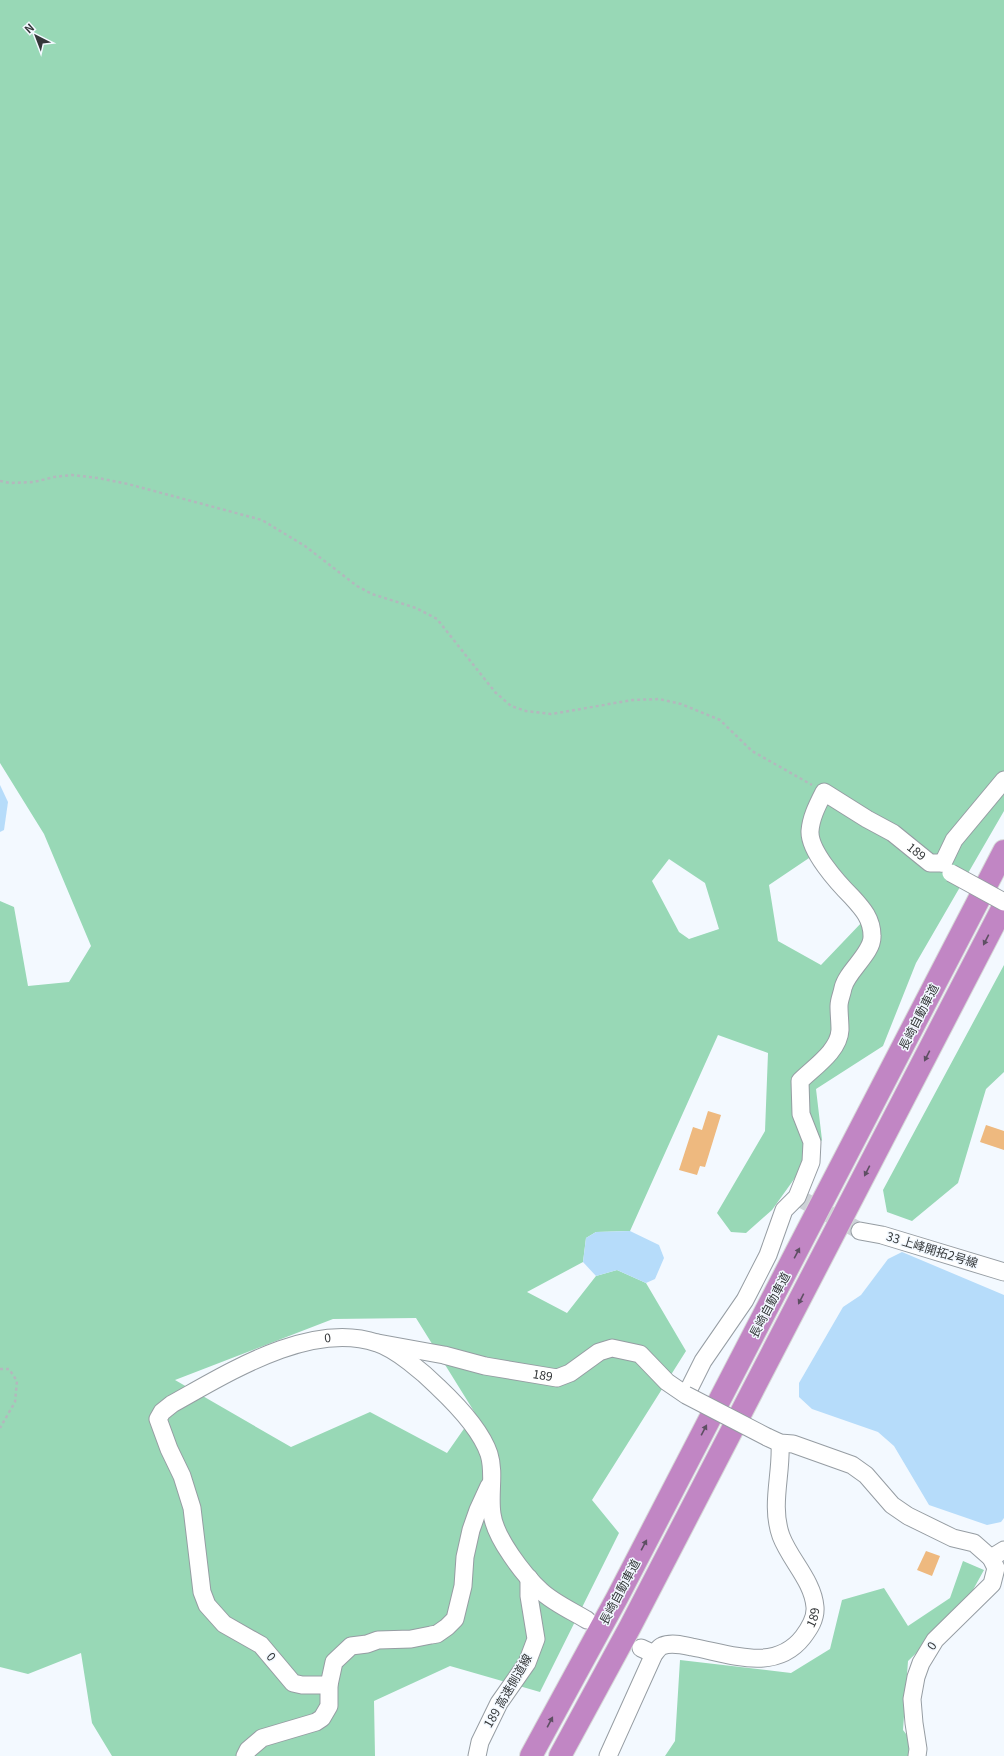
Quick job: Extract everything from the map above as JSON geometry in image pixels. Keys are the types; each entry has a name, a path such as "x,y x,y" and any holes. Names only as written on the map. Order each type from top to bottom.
{"highway":[{"name":"長崎自動車道","path":"531,1756 617,1598 1004,852"},
{"name":"長崎自動車道","path":"560,1756 630,1628 1004,905"}],"street":[{"name":"189","path":"947,868 954,840 1004,780"},
{"name":"189","path":"824,792 867,819 893,833 930,863 947,868 1004,902"},
{"path":"686,1395 702,1361 745,1300 768,1255 784,1210 797,1198 811,1162 812,1142 801,1114 800,1081 833,1049 838,1040 840,1031 839,1005 844,982 868,949 873,938 871,925 864,910 828,870 814,846 810,833 812,821 816,807 824,792"},
{"name":"33 上峰開拓2号線","path":"860,1232 882,1235 1004,1272"},
{"name":"0","path":"245,1756 248,1750 262,1738 316,1722 322,1718 329,1706 329,1685 334,1662 351,1646 367,1644 378,1640 411,1639 437,1634 455,1619 463,1586 465,1557 471,1530 478,1510 491,1482 489,1454 475,1428 453,1401 431,1380 408,1361 378,1343 361,1339 340,1338 312,1341 283,1349 242,1365 172,1404 162,1412 158,1419 169,1449 182,1476 192,1508 202,1592 207,1605 224,1624 261,1645 293,1683 302,1685 329,1685"},
{"name":"189","path":"378,1343 444,1355 485,1366 557,1378 570,1373 599,1352 612,1348 640,1354 667,1382 686,1395 774,1440 781,1460 775,1505 777,1521 781,1537 812,1592 815,1608 812,1625 801,1639 786,1652 771,1658 756,1659 676,1644 662,1646 647,1651 608,1756"},
{"path":"774,1440 794,1444 852,1465 866,1475 892,1505 908,1516 953,1538 974,1543 997,1554"},
{"path":"491,1482 491,1512 494,1526 500,1539 529,1578 542,1592 587,1620"},
{"name":"0","path":"918,1756 912,1699 916,1677 921,1663 936,1640 992,1584 996,1568 997,1554"},
{"name":"189 高速側道線","path":"477,1756 480,1742 499,1704 527,1663 536,1639 529,1596 529,1578"}],"path":[{"path":"0,481 10,483 34,482 54,476 72,475 98,478 128,484 262,520 305,546 357,586 372,594 416,608 437,619 495,692 511,706 526,711 551,714 633,700 659,699 681,704 720,720 752,750 824,792"},
{"path":"0,1369 9,1369 17,1381 15,1402 0,1428"}],"green space":[{"path":"0,0 1004,0 1004,811 916,963 883,1046 816,1089 822,1140 772,1210 746,1233 731,1232 717,1213 765,1131 768,1053 718,1035 630,1231 596,1232 586,1238 583,1262 527,1292 567,1313 596,1276 617,1270 646,1283 686,1351 592,1500 619,1533 540,1692 450,1666 374,1701 375,1756 112,1756 92,1723 81,1653 28,1674 0,1667 0,901 14,907 28,986 69,982 91,946 44,834 0,763","holes":["812,856 864,920 821,965 778,941 769,885","669,859 705,883 719,929 689,939 679,932 652,881","416,1318 475,1413 447,1453 370,1412 291,1447 175,1380 333,1319"]},
{"path":"1004,965 1004,1072 986,1089 958,1183 912,1221 887,1212 883,1190"},
{"path":"963,1561 984,1570 963,1608 908,1661 903,1730 923,1756 665,1756 675,1741 680,1660 791,1673 830,1649 842,1600 884,1588 908,1626 950,1598"}],"water":[{"path":"0,785 8,802 4,830 0,832"},
{"path":"630,1231 659,1245 664,1258 655,1279 646,1283 617,1270 596,1276 583,1262 586,1238 596,1232"},
{"path":"902,1252 1004,1295 1004,1518 1001,1522 987,1525 929,1505 894,1446 878,1432 812,1409 799,1397 799,1383 843,1307 861,1295 888,1259"}],"building":[{"path":"708,1111 721,1115 705,1167 700,1166 697,1175 679,1170 693,1127 702,1130"},
{"path":"986,1125 1004,1131 1004,1150 980,1142"},
{"path":"926,1551 940,1556 932,1576 917,1570"}],"tunnel":[{"path":"797,1197 860,1231"}]}
